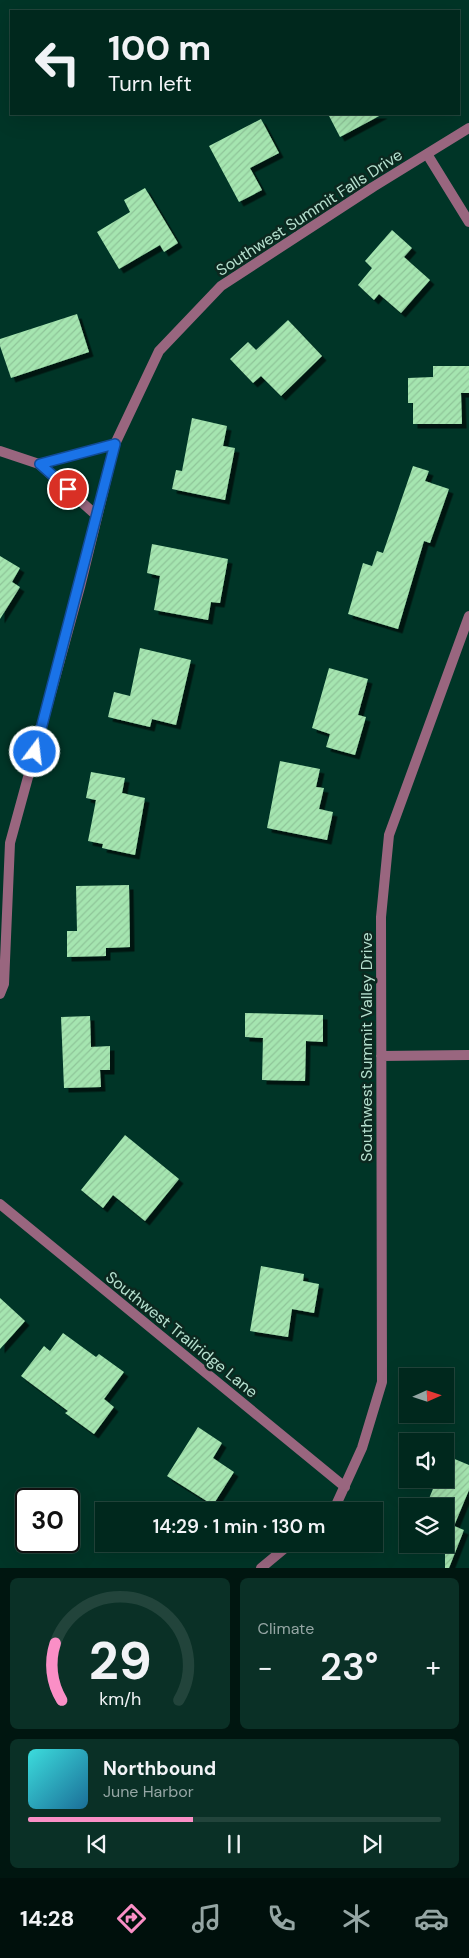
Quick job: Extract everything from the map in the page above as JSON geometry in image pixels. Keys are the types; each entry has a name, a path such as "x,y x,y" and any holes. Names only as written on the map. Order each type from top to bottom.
{"street":[{"name":"Southwest Summit Falls Drive","path":"0,994 4,984 10,843 80,587 96,515 115,444 159,351 221,286 469,128"},
{"path":"426,154 469,222"},
{"path":"40,464 115,444"},
{"path":"0,451 40,464 96,515"},
{"name":"Southwest Summit Valley Drive","path":"338,1502 362,1448 382,1382 381,917 389,835 469,616"},
{"path":"381,1056 469,1055"},
{"name":"Southwest Trailridge Lane","path":"0,1204 345,1487"},
{"path":"260,1568 280,1552"}],"building":[{"path":"329,115 381,115 340,137"},
{"path":"261,119 279,153 250,168 262,190 239,202 209,146"},
{"path":"145,188 178,243 164,252 160,245 119,269 97,232 130,212 124,200"},
{"path":"392,230 412,248 404,257 430,280 401,313 379,294 374,300 358,285 372,268 365,261"},
{"path":"77,314 89,352 11,378 0,346 0,339"},
{"path":"288,320 322,356 281,396 261,376 253,383 230,359 248,342 256,350"},
{"path":"433,366 469,366 469,393 461,393 462,424 413,424 413,403 408,403 408,378 433,377"},
{"path":"192,418 227,426 223,446 235,448 225,500 172,489 176,470 182,471"},
{"path":"413,466 429,471 425,481 449,489 430,543 424,541 398,629 348,614 363,563 372,566 377,551 383,553"},
{"path":"152,544 228,559 220,603 211,602 208,620 154,610 160,576 147,573"},
{"path":"0,556 20,568 12,582 20,587 0,619"},
{"path":"140,648 191,660 176,725 152,719 150,727 108,717 114,692 130,696"},
{"path":"329,668 368,679 358,715 366,717 355,755 326,747 330,734 312,728"},
{"path":"280,761 320,769 316,787 324,788 319,809 333,812 327,840 267,828"},
{"path":"91,772 125,778 122,793 145,798 135,855 102,848 103,844 88,841 96,800 86,798"},
{"path":"129,885 130,947 106,948 106,956 67,957 67,931 77,931 76,886"},
{"path":"245,1013 323,1015 323,1042 306,1041 305,1081 262,1080 263,1038 245,1037"},
{"path":"90,1016 91,1047 110,1046 110,1070 100,1070 101,1087 64,1088 61,1017"},
{"path":"125,1135 179,1179 145,1221 113,1195 103,1208 81,1190"},
{"path":"261,1266 304,1274 303,1281 319,1284 314,1313 292,1309 288,1337 250,1331"},
{"path":"0,1298 25,1321 0,1349"},
{"path":"63,1333 96,1357 99,1354 124,1372 104,1399 114,1407 94,1434 65,1413 68,1411 21,1376 44,1346 50,1351"},
{"path":"198,1427 222,1443 213,1458 234,1472 215,1502 208,1502 167,1476"},
{"path":"454,1459 469,1465 469,1490 454,1526 454,1498 429,1498 433,1488 454,1488"},
{"path":"454,1526 464,1530 449,1568 445,1568 445,1553 454,1553"}],"route":[{"path":"35,752 80,587 96,515 115,444 40,464 68,489"}]}
